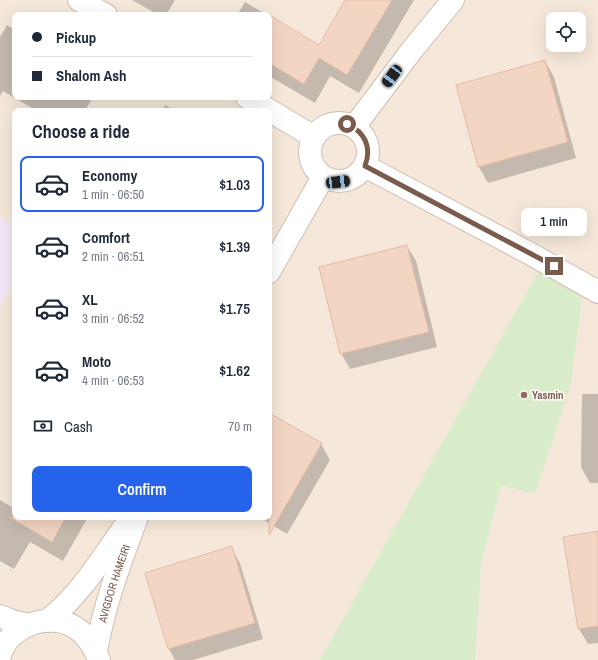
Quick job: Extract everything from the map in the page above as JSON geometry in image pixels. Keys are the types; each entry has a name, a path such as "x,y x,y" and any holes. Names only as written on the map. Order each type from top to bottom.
{"street":[{"path":"79,0 101,12"},
{"path":"354,127 412,50 453,0"},
{"path":"252,100 265,108"},
{"path":"272,112 314,137"},
{"path":"340,123 354,127 366,140 368,148 368,158 361,173 347,181 338,182 323,177 313,166 310,159 310,144 314,137 325,126 332,124 340,123"},
{"path":"365,166 529,253 598,292"},
{"path":"272,267 323,177"},
{"name":"AVIGDOR HAMEIRI","path":"0,656 8,640 18,631 38,623 74,597 129,520"},
{"name":"AVIGDOR HAMEIRI","path":"98,655 102,620 115,576 136,520"},
{"path":"0,616 38,623 59,622 71,625 90,641 98,655"}],"shaded area":[{"path":"0,0 598,0 598,660 0,660"},
{"path":"0,217 12,223 12,285 0,307"}],"green space":[{"path":"540,269 583,291 571,383 535,494 501,485 481,564 475,660 320,660"}],"building":[{"path":"345,0 392,0 347,75 319,58 304,84 272,65 272,17 319,45"},
{"path":"545,60 568,142 478,167 456,85"},
{"path":"407,245 429,332 340,354 319,267"},
{"path":"272,415 322,443 269,535 269,520 272,520"},
{"path":"14,520 64,520 52,542"},
{"path":"598,531 598,626 578,629 563,537"},
{"path":"232,546 255,623 168,649 145,573"}],"place":[{"name":"Yasmin","path":"524,395"}],"route":[{"path":"347,124 354,127 366,140 368,158 365,166 554,266"}]}
